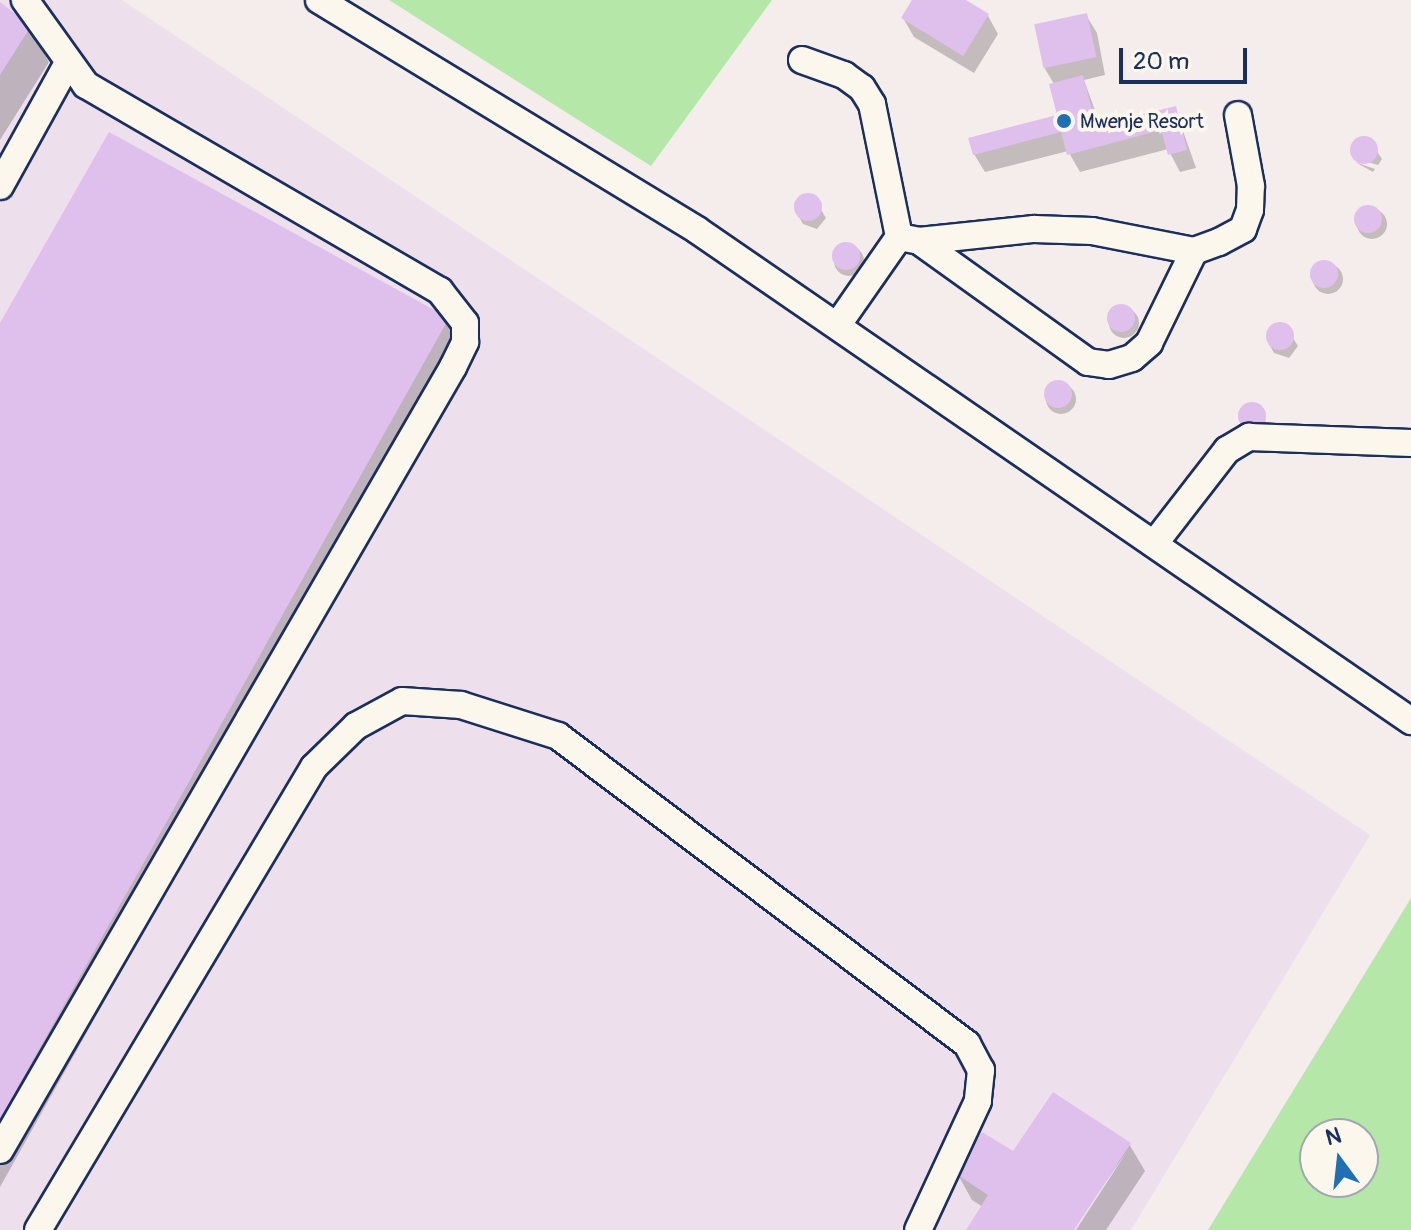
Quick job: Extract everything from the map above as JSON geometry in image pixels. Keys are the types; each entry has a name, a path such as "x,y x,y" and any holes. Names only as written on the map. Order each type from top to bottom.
{"lane":[{"path":"0,1150 465,342 465,323 440,291 86,85 25,0"},
{"path":"319,0 697,230 1411,721"},
{"path":"802,60 844,75 862,88 872,104 909,239 1088,362 1109,365 1132,358 1149,343 1194,251"},
{"path":"0,186 68,63"},
{"path":"837,326 909,239 1063,229 1194,251 1243,229 1250,210 1251,186 1238,115"},
{"path":"1154,544 1227,450 1249,437 1411,443"},
{"path":"38,1230 314,767 356,726 402,701 461,705 558,736 967,1044 981,1070 978,1101 918,1230"}],"shaded area":[{"path":"0,0 122,0 1370,835 1131,1230 0,1230"}],"green space":[{"path":"389,0 772,0 651,166"},
{"path":"1411,898 1411,1230 1208,1230"}],"building":[{"path":"912,0 966,0 989,14 963,56 901,18"},
{"path":"0,2 31,26 0,75"},
{"path":"1087,13 1096,57 1044,68 1034,24"},
{"name":"Mwenje Resort","path":"1083,75 1096,126 1176,106 1187,150 1168,155 1161,130 1067,155 1061,132 973,155 968,138 1057,115 1049,84"},
{"path":"109,132 449,318 0,1119 0,323"},
{"path":"1364,136 1374,140 1378,150 1374,160 1364,164 1354,160 1350,150 1354,140"},
{"path":"808,193 818,197 822,207 818,217 808,221 798,217 794,207 798,197"},
{"path":"1368,205 1378,209 1382,219 1378,229 1368,233 1358,229 1354,219 1358,209"},
{"path":"846,242 856,246 860,256 856,266 846,270 836,266 832,256 836,246"},
{"path":"1324,260 1334,264 1338,274 1334,284 1324,288 1314,284 1310,274 1314,264"},
{"path":"1121,304 1131,308 1135,318 1131,328 1121,332 1111,328 1107,318 1111,308"},
{"path":"1280,322 1290,326 1294,336 1290,346 1280,350 1270,346 1266,336 1270,326"},
{"path":"1058,380 1068,384 1072,394 1068,404 1058,408 1048,404 1044,394 1048,384"},
{"path":"1252,402 1262,406 1266,416 1262,426 1252,430 1242,426 1238,416 1242,406"},
{"path":"1053,1092 1131,1143 1074,1230 966,1230 988,1195 955,1173 982,1132 1013,1151"}],"place":[{"name":"Mwenje Resort","path":"1064,121"}]}
